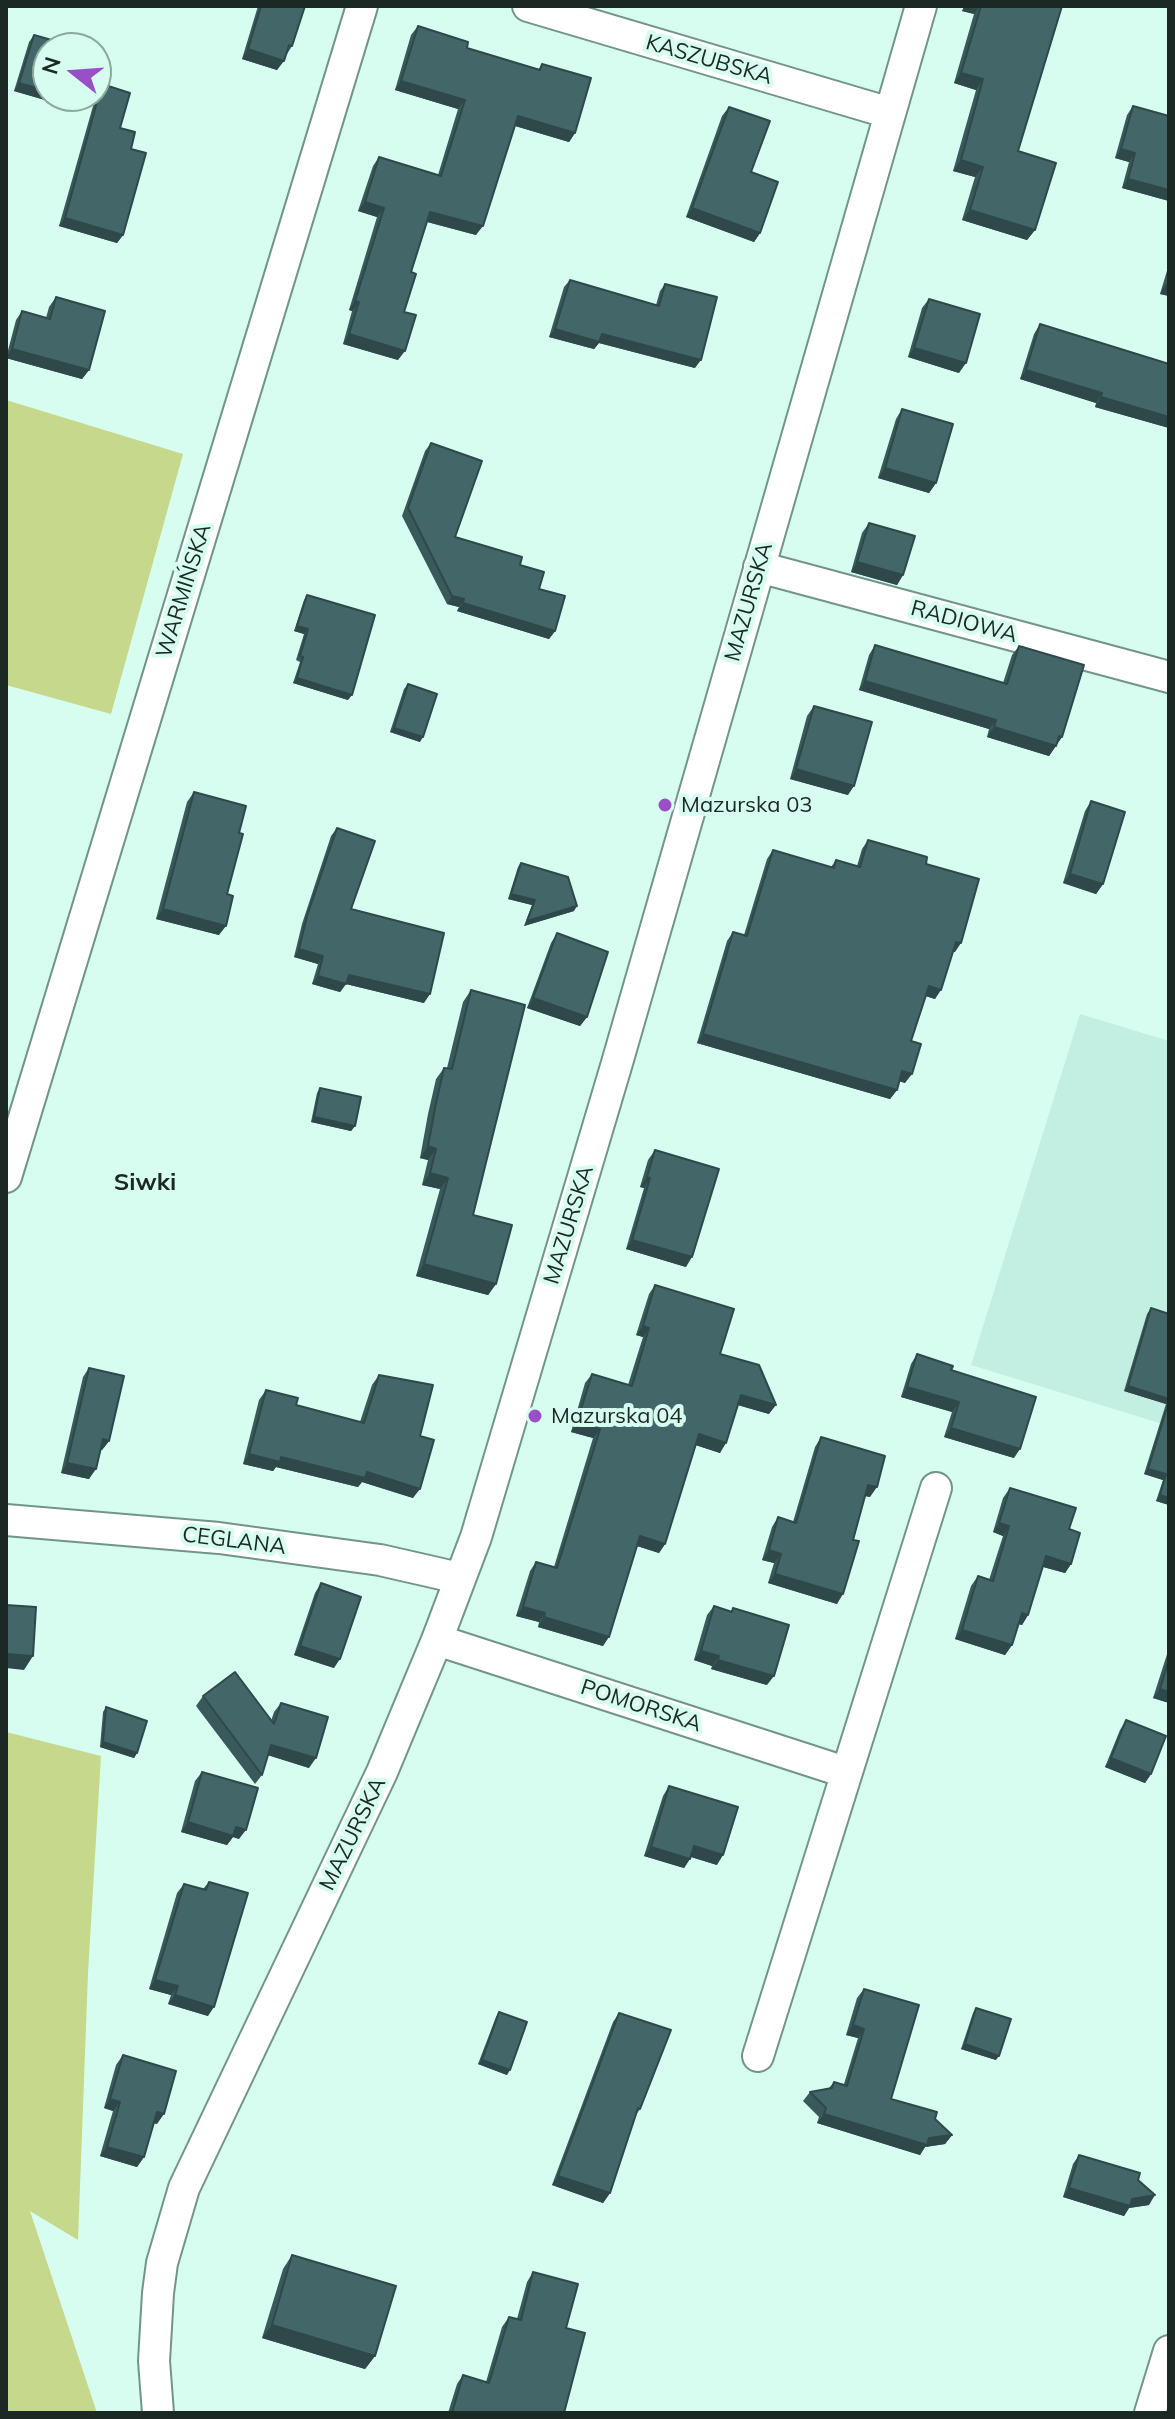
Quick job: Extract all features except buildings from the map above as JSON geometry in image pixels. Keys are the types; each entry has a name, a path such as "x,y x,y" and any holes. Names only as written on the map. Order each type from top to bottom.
{"street":[{"name":"WARMIŃSKA","path":"6,1177 362,6"},
{"name":"KASZUBSKA","path":"528,6 890,113"},
{"name":"MAZURSKA","path":"158,2413 154,2361 158,2293 162,2263 184,2188 382,1772 476,1537 617,1063 921,6"},
{"name":"RADIOWA","path":"759,567 1169,677"},
{"path":"758,2056 936,1488"},
{"name":"CEGLANA","path":"6,1520 219,1538 380,1560 459,1578"},
{"name":"POMORSKA","path":"437,1640 845,1772"},
{"path":"1150,2413 1169,2351"}],"shaded area":[{"path":"1080,1014 1169,1041 1169,1426 971,1365"}],"green space":[{"path":"6,400 183,454 111,714 6,685"},
{"path":"6,1732 101,1756 88,1973 78,2240 30,2211 97,2413 6,2413"}],"place":[{"name":"Mazurska 03","path":"665,805"},
{"name":"Mazurska 04","path":"535,1416"}],"district":[{"name":"Siwki","path":"145,1183"}]}
